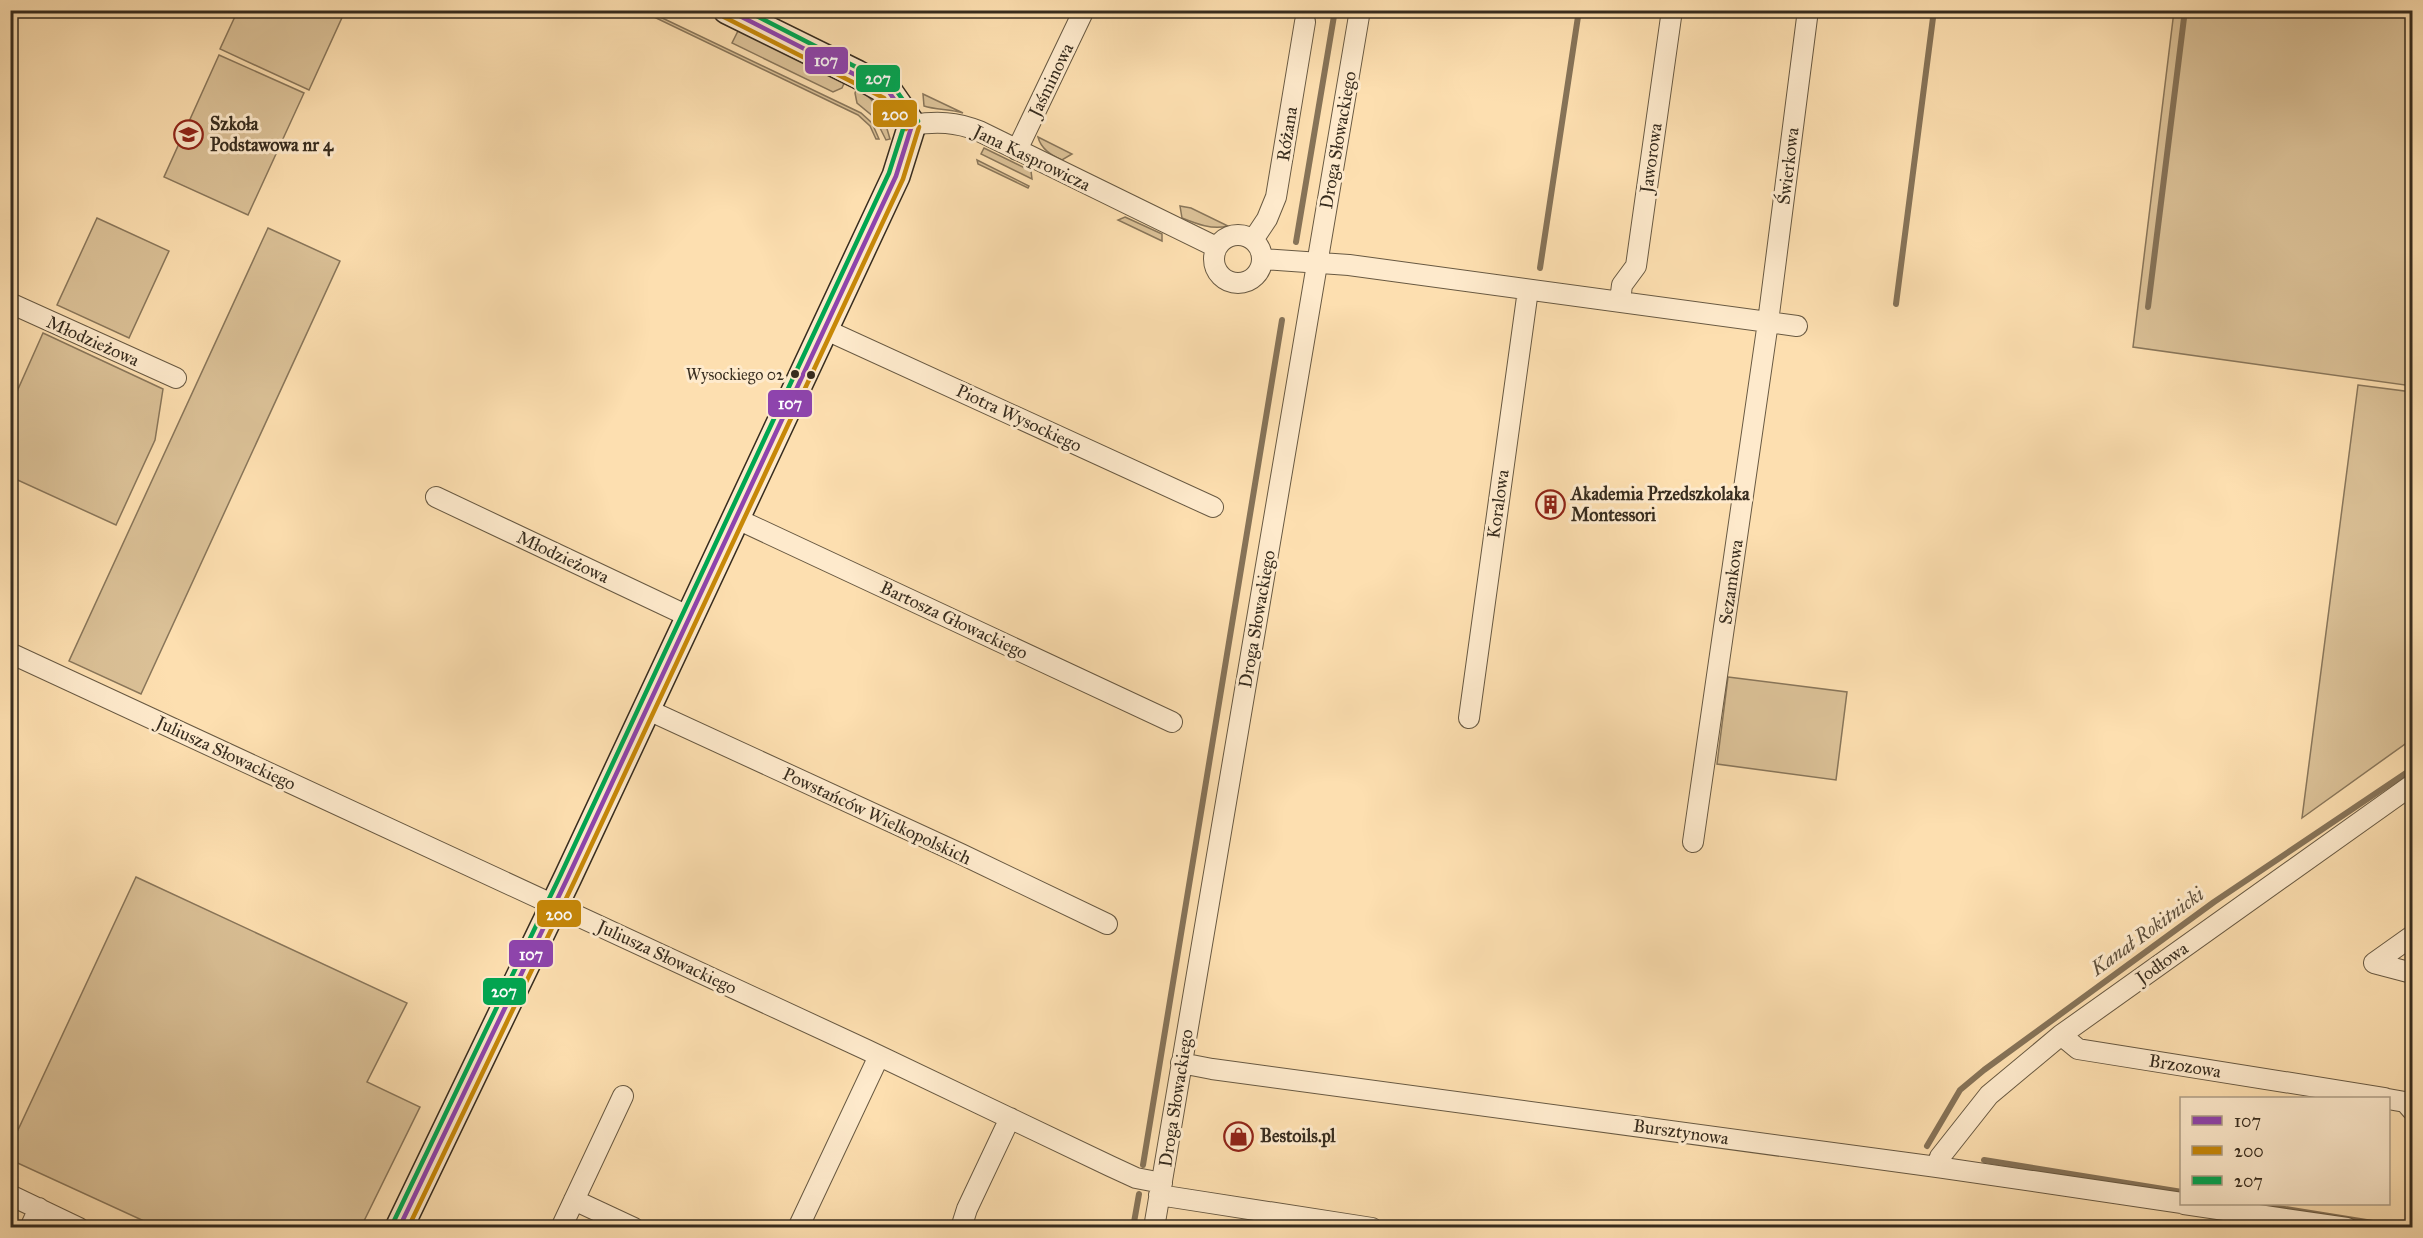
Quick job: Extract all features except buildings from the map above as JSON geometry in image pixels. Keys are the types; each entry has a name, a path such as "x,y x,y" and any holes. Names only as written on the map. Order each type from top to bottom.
{"street":[{"path":"399,1227 555,906 896,176 912,125 889,92 727,10"},
{"name":"Jaśminowa","path":"1017,150 1084,10"},
{"name":"Droga Słowackiego","path":"1154,1227 1360,10"},
{"name":"Jaworowa","path":"1620,301 1622,285 1636,266 1672,10"},
{"name":"Świerkowa","path":"1768,322 1808,10"},
{"name":"Różana","path":"1253,240 1268,219 1276,197 1305,22"},
{"name":"Jana Kasprowicza","path":"912,125 945,122 961,124 1216,247"},
{"path":"1233,235 1246,236 1253,240 1261,252 1262,259 1258,273 1246,281 1231,282 1224,279 1216,268 1214,254 1216,247 1233,235"},
{"path":"1262,259 1349,265 1797,326"},
{"name":"Koralowa","path":"1469,718 1528,290"},
{"name":"Młodzieżowa","path":"10,303 176,378"},
{"name":"Sezamkowa","path":"1693,842 1768,322"},
{"name":"Piotra Wysockiego","path":"824,329 1213,507"},
{"name":"Młodzieżowa","path":"436,497 690,617"},
{"name":"Bartosza Głowackiego","path":"735,519 1172,722"},
{"name":"Juliusza Słowackiego","path":"10,653 1161,1189 1372,1227"},
{"name":"Powstańców Wielkopolskich","path":"646,710 1107,924"},
{"name":"Jodłowa","path":"1937,1167 1940,1157 1989,1095 2019,1067 2412,785"},
{"path":"2412,936 2374,963 2412,973"},
{"name":"Brzozowa","path":"2061,1035 2078,1049 2375,1097"},
{"path":"798,1227 879,1056"},
{"name":"Bursztynowa","path":"1181,1063 2180,1203"},
{"path":"561,1227 623,1096"},
{"name":"Brzozowa","path":"2390,1100 2405,1102 2412,1110"},
{"path":"961,1227 967,1209 1010,1118"},
{"path":"10,1195 79,1227"},
{"path":"574,1200 634,1227"},
{"name":"Bursztynowa","path":"2197,1205 2347,1227"},
{"path":"30,1227 39,1208"}],"shaded area":[{"path":"238,10 345,11 309,90 220,49"},
{"path":"2174,11 2412,11 2412,386 2133,347"},
{"path":"656,15 861,113 872,123 879,139 876,139 870,126 858,115 654,17"},
{"path":"739,29 845,81 842,88 833,92 732,43"},
{"path":"219,55 304,93 248,215 164,177"},
{"path":"857,88 870,98 879,110 890,139 886,140 875,118 857,103 855,93"},
{"path":"923,94 963,113 924,106"},
{"path":"1038,137 1072,154 1062,160 1050,154"},
{"path":"984,148 1031,171 1032,179 981,154"},
{"path":"977,160 1029,186 1028,188 978,164"},
{"path":"1180,206 1191,208 1228,226 1210,227 1182,218"},
{"path":"1125,217 1162,234 1162,241 1118,220"},
{"path":"97,218 169,251 129,338 57,305"},
{"path":"268,228 340,261 141,694 69,661"},
{"path":"43,333 163,389 155,440 116,525 11,477 11,405"},
{"path":"2358,385 2412,392 2412,739 2302,818"},
{"path":"1728,677 1847,692 1836,780 1717,764"},
{"path":"136,877 407,1003 367,1082 420,1107 361,1227 157,1227 11,1160 11,1145"}],"waterway":[{"path":"1296,242 1335,10"},
{"path":"1540,268 1579,10"},
{"path":"1896,304 1934,10"},
{"path":"2148,307 2185,10"},
{"path":"1143,1165 1282,320"},
{"name":"Kanał Rokitnicki","path":"1927,1146 1960,1090 1984,1070 2214,902 2412,769"},
{"path":"1984,1160 2180,1192"},
{"path":"1133,1228 1139,1194"},
{"path":"2260,1205 2404,1228"}],"transit line":[{"name":"107","path":"728,10 889,92 912,125"},
{"name":"207","path":"745,10 893,86 918,121"},
{"name":"200","path":"724,17 884,98 906,129"},
{"name":"207","path":"392,1225 561,874 889,173 905,123"},
{"name":"107","path":"399,1228 568,877 896,176 912,125"},
{"name":"200","path":"408,1228 575,880 903,179 919,127"}],"place":[{"name":"Szkoła Podstawowa nr 4","path":"189,134"},
{"name":"Wysockiego 02","path":"795,374"},
{"name":"Akademia Przedszkolaka Montessori","path":"1550,504"},
{"name":"Bestoils.pl","path":"1239,1136"}]}
